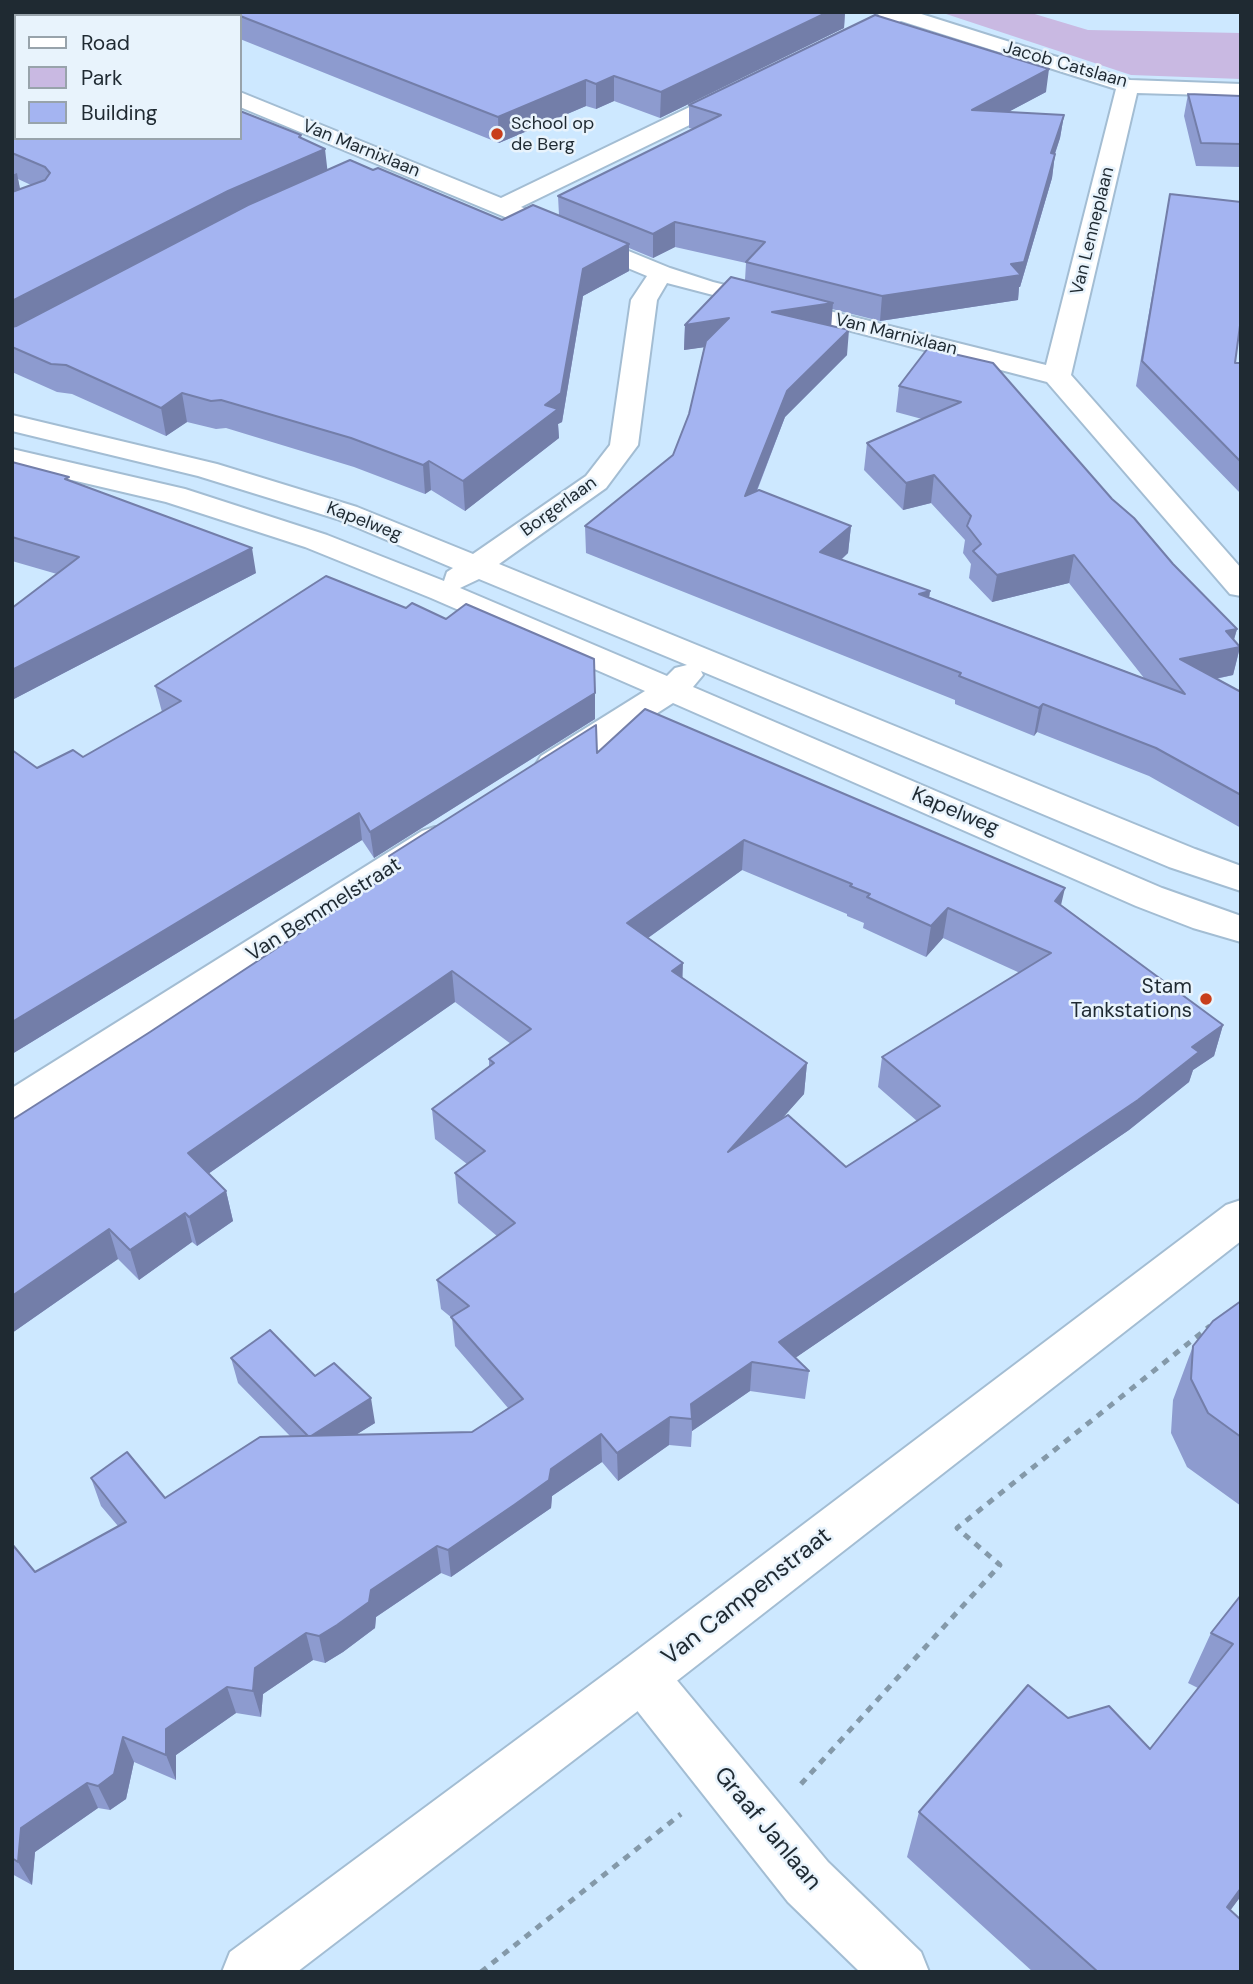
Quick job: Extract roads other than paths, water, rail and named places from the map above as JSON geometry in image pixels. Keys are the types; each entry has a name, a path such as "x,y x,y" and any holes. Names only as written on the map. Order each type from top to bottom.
{"street":[{"path":"824,51 896,14"},
{"name":"Jacob Catslaan","path":"896,14 1128,86 1241,90"},
{"name":"Van Lenneplaan","path":"1057,376 1128,86"},
{"path":"502,207 749,87"},
{"name":"Van Marnixlaan","path":"242,100 661,273 704,287 1057,376"},
{"path":"363,170 387,160"},
{"name":"Borgerlaan","path":"442,591 596,482 612,464 624,445 644,300 661,273"},
{"path":"1057,376 1241,587"},
{"name":"Kapelweg","path":"12,423 207,470 347,513 1182,858 1241,879"},
{"name":"Kapelweg","path":"12,457 175,495 316,541 442,591 1149,897 1241,929"},
{"path":"530,779 671,689 704,660"},
{"name":"Van Bemmelstraat","path":"12,1108 460,824"},
{"path":"1149,897 1182,858"},
{"name":"Van Campenstraat","path":"250,1972 642,1677 1241,1217"},
{"name":"Graaf Janlaan","path":"642,1677 808,1882 901,1972"}],"place":[{"name":"School op de Berg","path":"497,134"},
{"name":"Stam Tankstations","path":"1206,999"}]}
